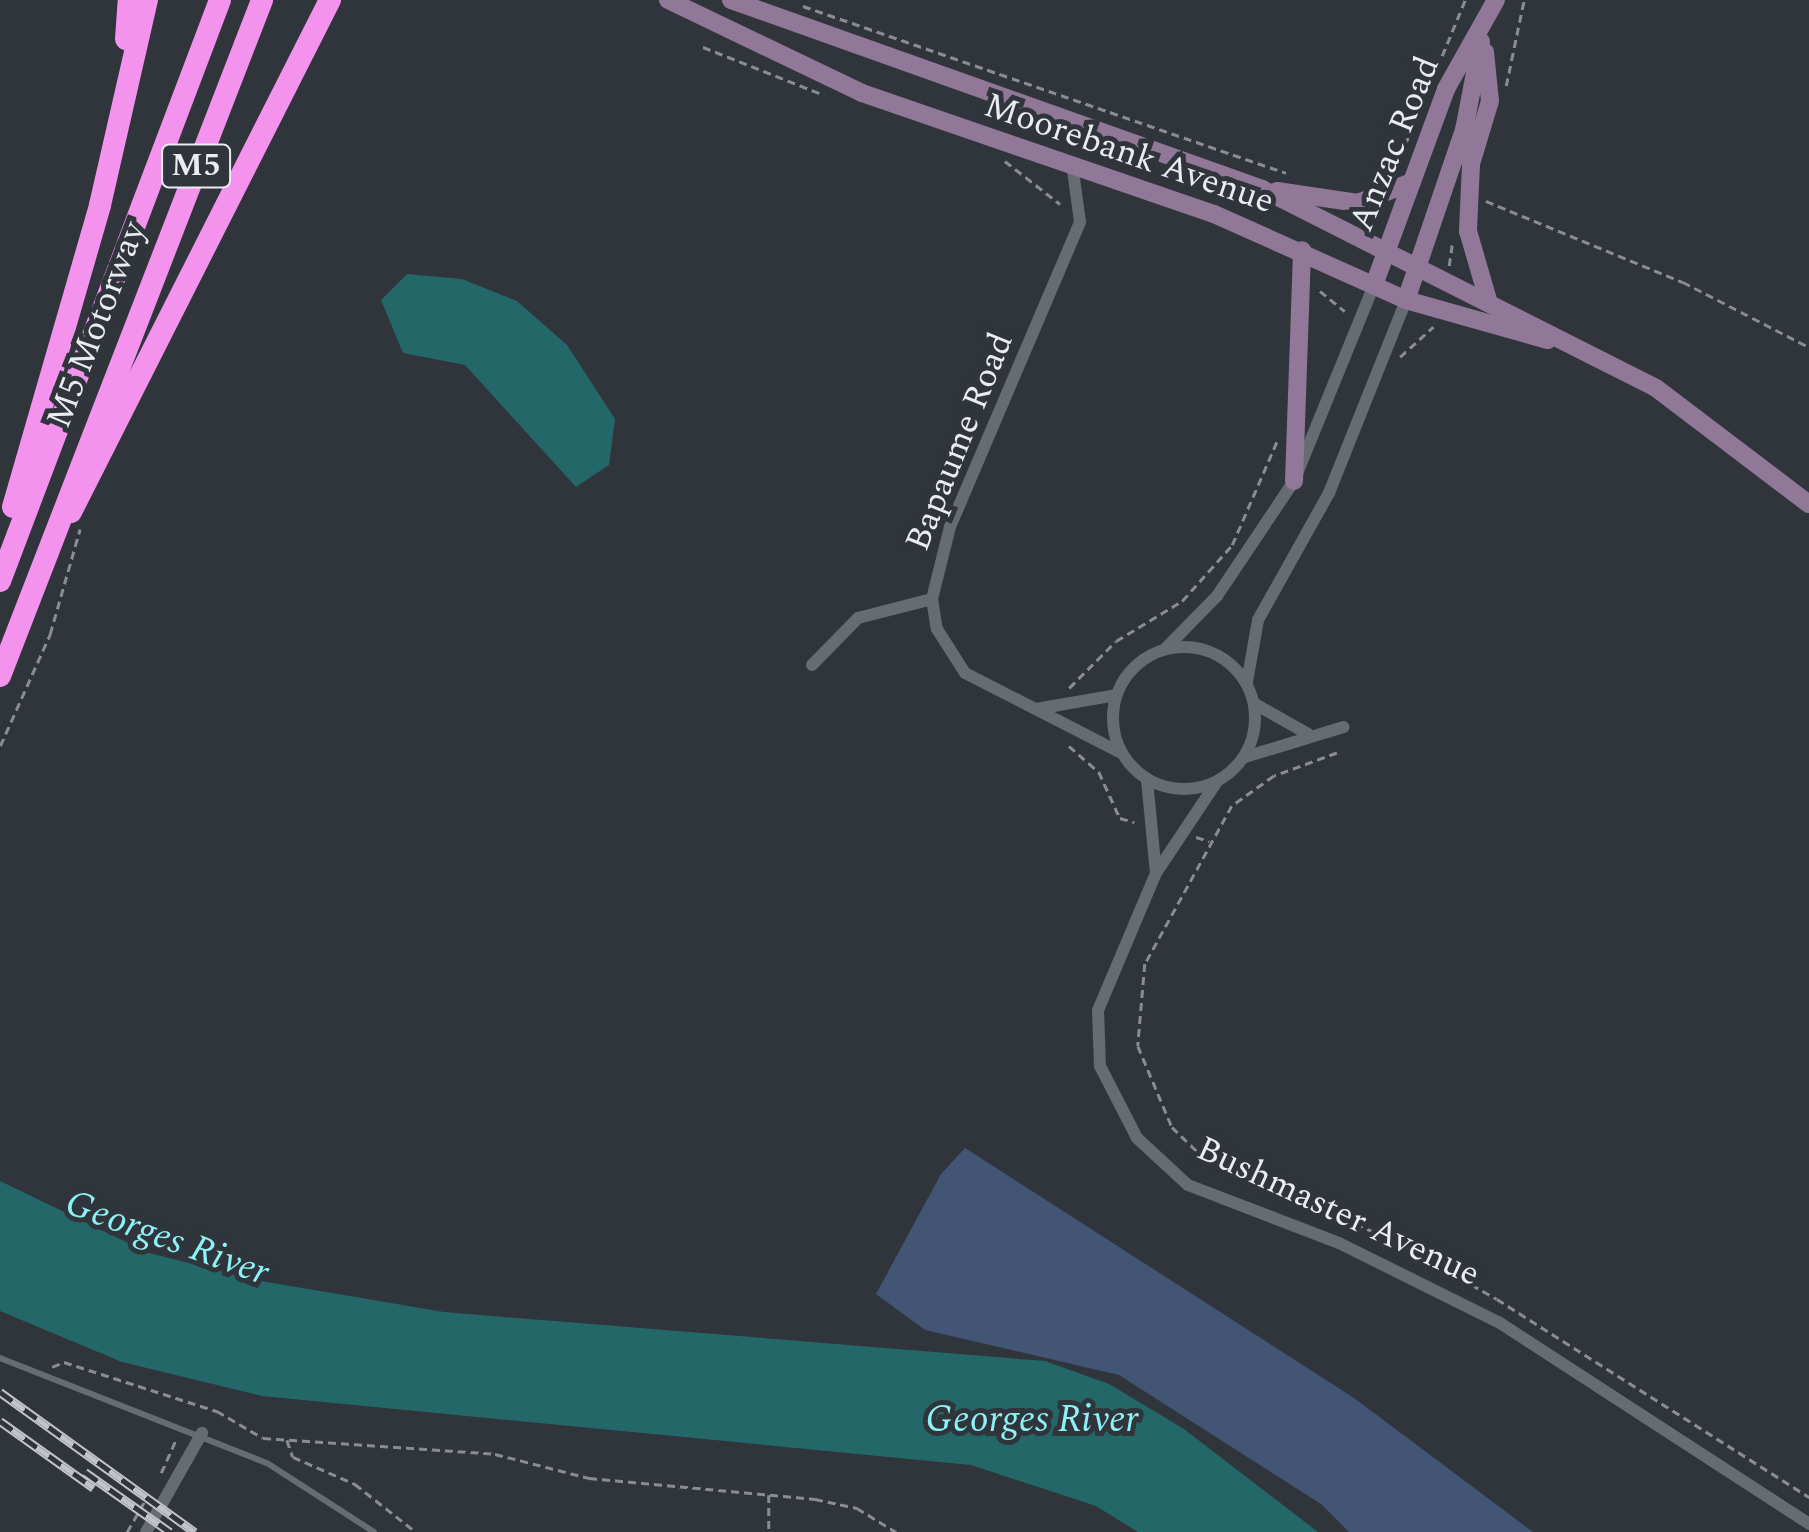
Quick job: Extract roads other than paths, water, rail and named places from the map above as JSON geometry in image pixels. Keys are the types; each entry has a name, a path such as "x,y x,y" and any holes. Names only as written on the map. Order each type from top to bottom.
{"highway":[{"path":"116,142 129,0"},
{"path":"0,553 116,142 147,0"},
{"name":"M5 Motorway","path":"0,581 220,0"},
{"name":"M5 Motorway","path":"0,676 262,0"},
{"path":"48,548 95,476 330,0"}],"main road":[{"name":"Moorebank Avenue","path":"668,0 862,93 1302,250 1406,300 1577,348"},
{"name":"Moorebank Avenue","path":"731,0 1262,189 1656,388 1809,504"},
{"name":"Anzac Road","path":"1374,285 1446,89 1483,31 1496,0"},
{"path":"1483,31 1490,101 1471,164 1468,231 1488,300"},
{"name":"Anzac Road","path":"1419,266 1464,130 1483,31"},
{"path":"1262,189 1358,202 1412,182"},
{"path":"1294,481 1302,250"},
{"path":"1406,300 1419,266"}],"street":[{"name":"Bapaume Road","path":"812,666 858,618 932,599 950,526 1066,263 1080,222 1073,171"},
{"path":"1123,755 1116,695 1128,674 1166,648 1216,596 1294,481 1374,285"},
{"path":"1247,682 1258,620 1328,493 1406,300"},
{"path":"932,599 937,628 965,672 1123,755 1147,780 1193,790 1216,783 1243,758 1309,734 1344,727"},
{"path":"1166,648 1212,652 1247,682 1255,704 1243,758"},
{"path":"1036,709 1116,695"},
{"path":"1255,704 1309,734"},
{"path":"1147,780 1156,873"},
{"name":"Bushmaster Avenue","path":"1216,783 1156,873 1107,974 1098,1041 1116,1106 1160,1162 1188,1184 1339,1243 1500,1324 1809,1524"},
{"path":"146,1532 202,1433"}],"lane":[{"path":"0,1358 202,1433 285,1472 374,1532"}],"water":[{"path":"407,274 462,279 517,301 567,345 615,419 609,465 576,487 465,365 403,353 381,300"},
{"name":"Georges River","path":"0,1181 149,1253 261,1281 444,1312 1045,1361 1109,1384 1184,1429 1318,1532 1138,1532 1096,1506 971,1465 262,1396 122,1362 0,1311"}],"railway":[{"path":"0,1392 195,1532"},
{"path":"0,1421 94,1488"},
{"path":"85,1472 170,1532"}]}
